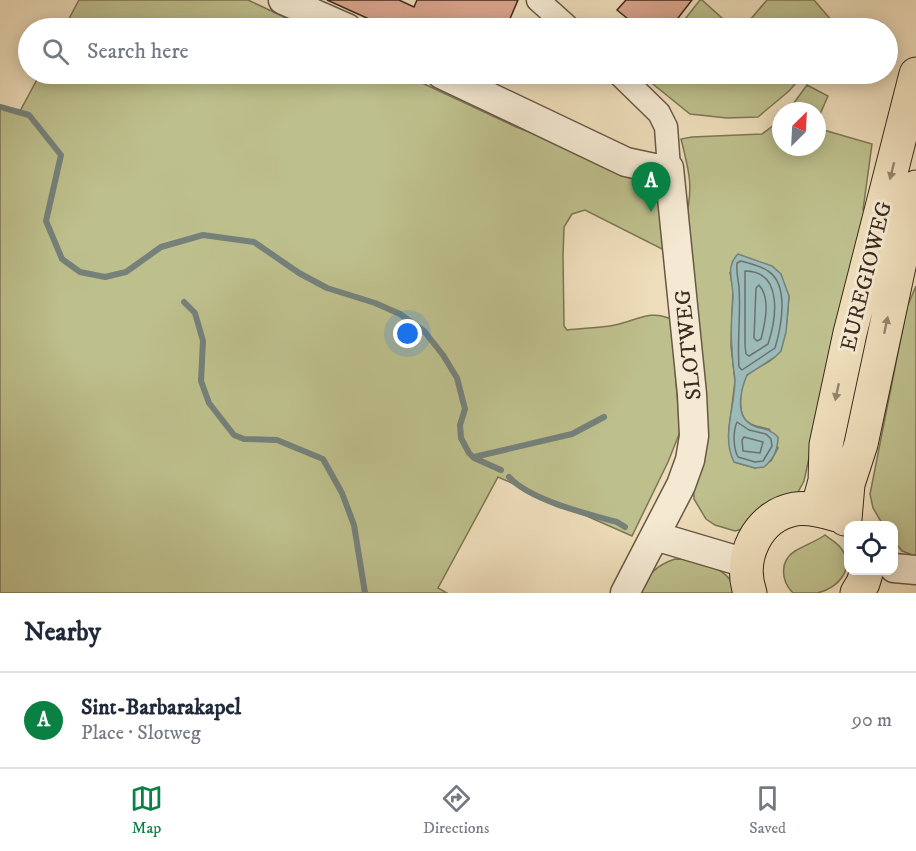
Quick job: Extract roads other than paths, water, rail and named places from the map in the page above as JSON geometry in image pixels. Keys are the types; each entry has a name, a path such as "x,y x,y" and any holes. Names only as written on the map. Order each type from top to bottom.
{"main road":[{"name":"EUREGIOWEG","path":"842,517 826,445 850,333 916,74"},
{"name":"EUREGIOWEG","path":"842,517 861,491 861,444 916,187"},
{"path":"755,572 758,532 769,521 784,512 842,517"},
{"path":"857,593 865,575"},
{"path":"879,593 883,575"}],"street":[{"path":"283,0 324,18"},
{"path":"538,0 558,18"},
{"path":"462,84 626,162 654,168 669,168 666,127 658,113 629,84"},
{"name":"SLOTWEG","path":"625,593 686,472 694,436 692,394 669,168"},
{"path":"660,527 755,572"},
{"path":"898,568 916,570"}],"water":[{"path":"738,254 772,266 781,274 789,296 786,332 781,351 747,375 741,395 741,409 746,421 778,437 773,457 764,467 755,468 734,462 729,442 735,380 731,335 733,297 731,269"}],"waterway":[{"path":"0,107 29,115 61,155 46,221 62,259 80,272 105,277 126,272 161,247 203,235 254,242 299,273 327,288 375,303 400,314 424,331 457,378 465,409 460,425 461,438 469,453 474,458 501,470"},
{"path":"184,302 195,313 203,341 201,381 209,403 234,435 244,439 277,440 323,459 342,493 354,525 365,593"},
{"path":"474,457 572,434 604,417"},
{"path":"509,477 518,485 544,499 617,522 625,527"}],"place":[{"name":"Sint-Barbarakapel","path":"651,212"}]}
